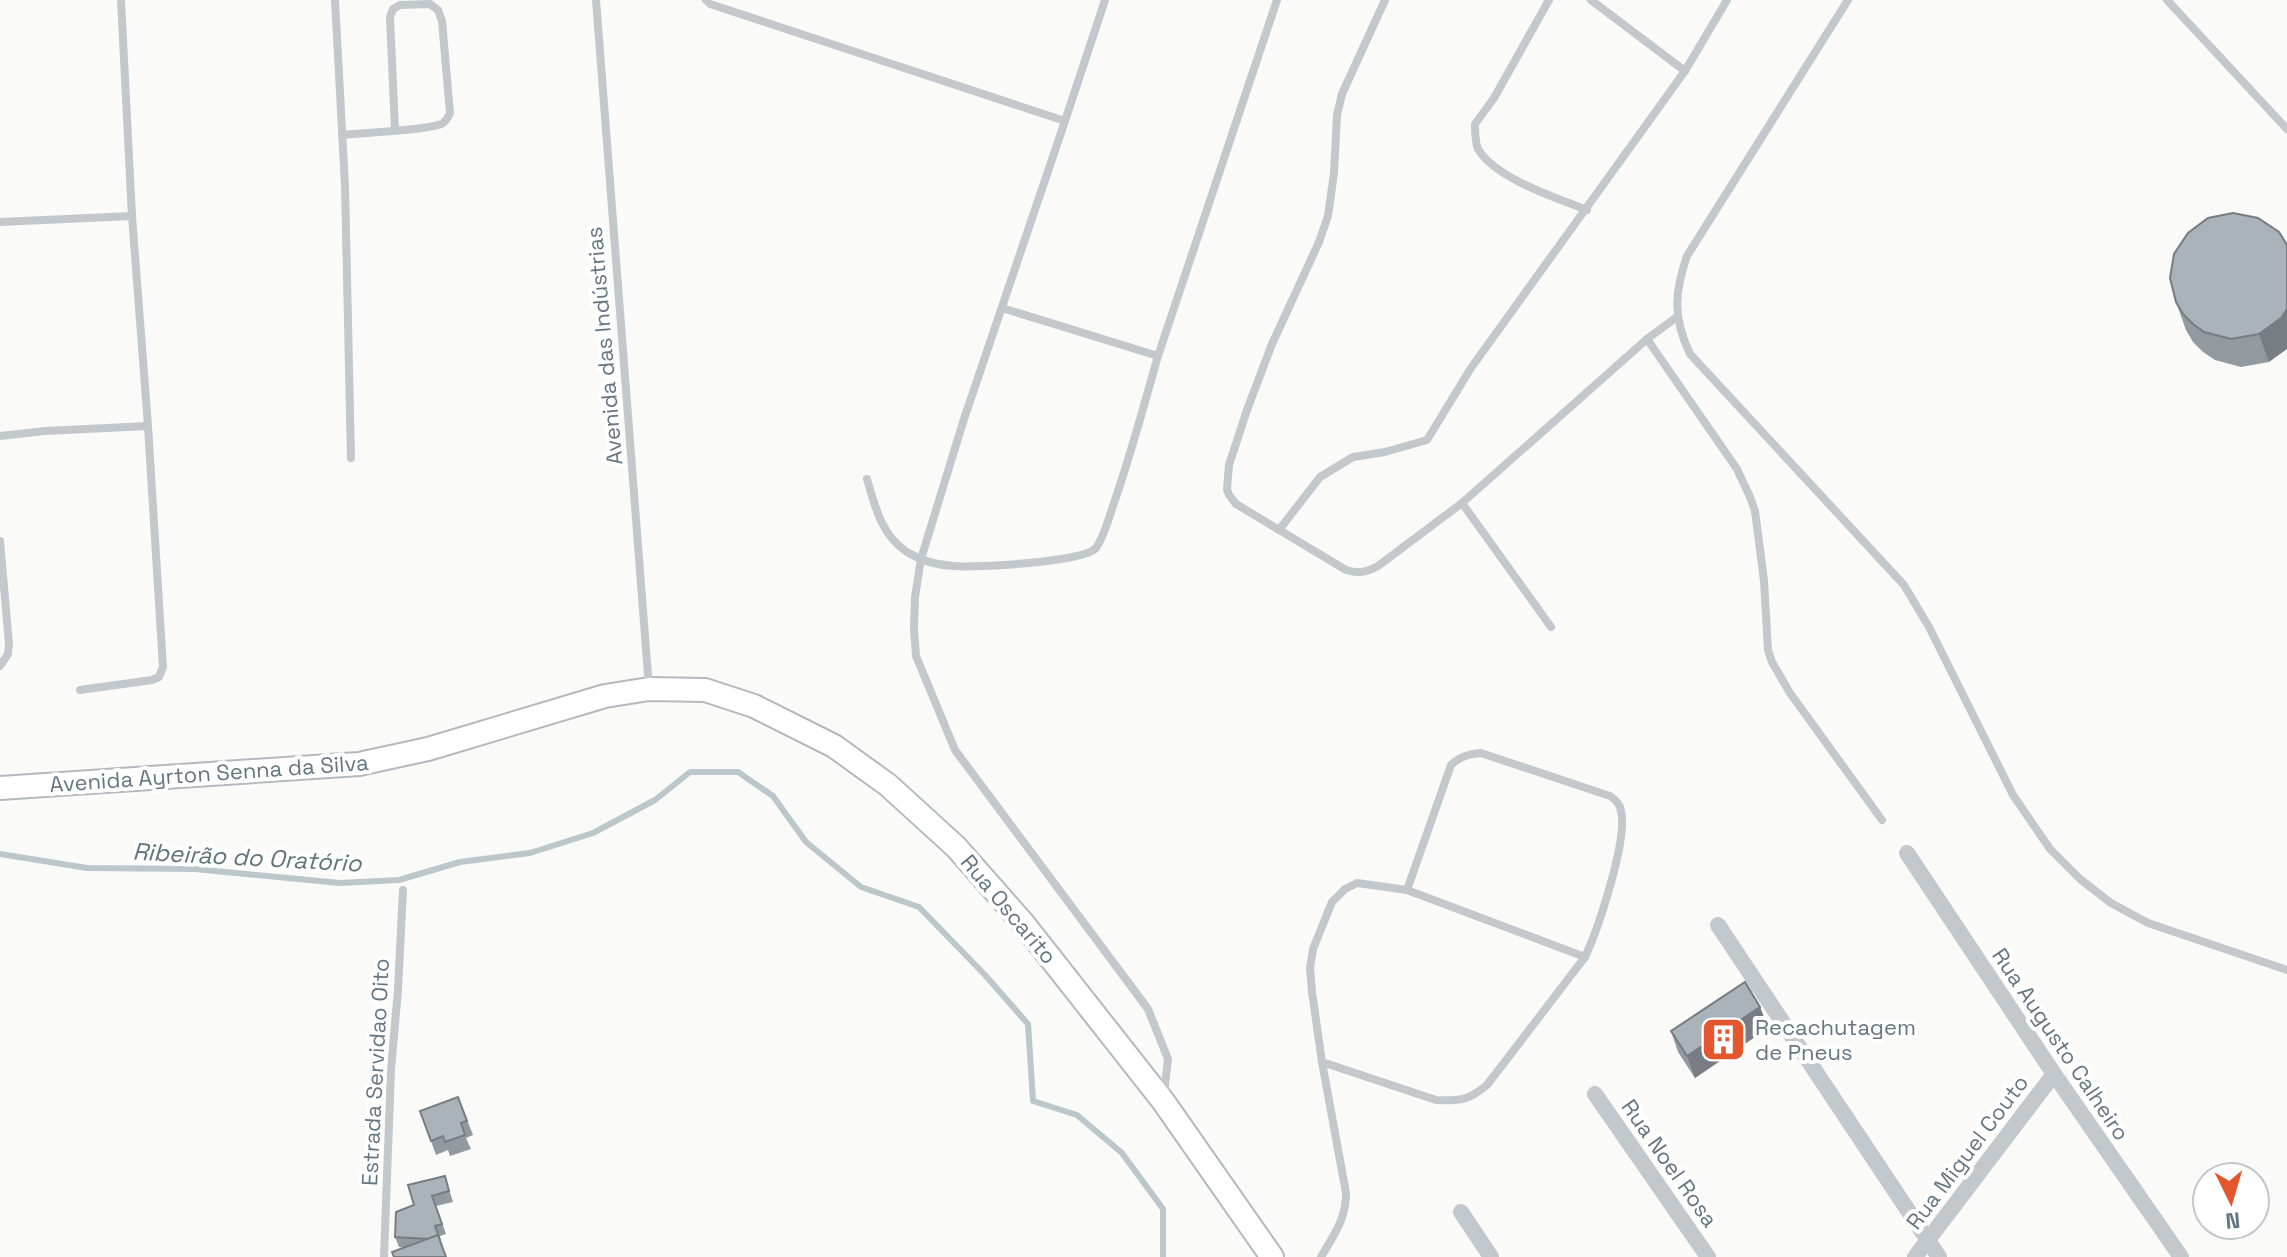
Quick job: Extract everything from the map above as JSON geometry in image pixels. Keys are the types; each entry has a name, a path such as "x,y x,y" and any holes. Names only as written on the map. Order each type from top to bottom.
{"main road":[{"name":"Avenida Ayrton Senna da Silva","path":"0,788 359,764 428,749 605,696 649,689"},
{"name":"Rua Oscarito","path":"649,689 705,690 754,706 834,746 888,785 956,847 1023,923 1163,1101 1272,1257"}],"street":[{"name":"Rua Augusto Calheiro","path":"1907,853 2181,1257"},
{"path":"1718,925 1939,1257"},
{"name":"Rua Miguel Couto","path":"1915,1257 2054,1074"},
{"name":"Rua Noel Rosa","path":"1595,1094 1708,1257"},
{"path":"1461,1212 1491,1257"}],"lane":[{"path":"80,690 152,680 159,677 163,667 132,216 121,0"},
{"path":"335,0 345,186 351,458"},
{"name":"Avenida das Indústrias","path":"596,0 649,689"},
{"path":"706,0 710,4 1065,121"},
{"path":"1093,0 1104,2 964,419 921,559 914,628 916,656 955,750 1148,1009 1168,1059 1163,1101"},
{"path":"867,479 887,533 907,552 921,559 955,567 1061,560 1094,551 1127,466 1158,356 1277,0"},
{"path":"1385,0 1342,94 1337,115 1332,191 1323,229 1272,344 1247,410 1229,465 1227,489 1232,500 1346,570 1363,573 1378,566 1462,503 1647,339 1677,317"},
{"path":"1549,0 1494,98 1475,124 1477,147 1489,161 1527,187 1587,210"},
{"path":"1591,0 1685,71"},
{"path":"1279,530 1320,477 1353,457 1427,440 1471,368 1685,71 1727,0"},
{"path":"1848,0 1687,256 1678,288 1677,317 1690,354 1904,585 1929,627 2013,795 2050,849 2101,895 2148,923 2287,970"},
{"path":"2167,0 2287,129"},
{"path":"342,135 395,130 436,126 445,122 450,113 442,21 438,10 430,4 400,5 393,9 390,17 395,130"},
{"path":"0,222 132,216"},
{"path":"1002,308 1158,356"},
{"path":"1647,339 1737,469 1750,497 1755,511 1764,581 1768,650 1772,662 1790,693 1882,820"},
{"path":"0,436 148,426"},
{"path":"1462,503 1551,627"},
{"path":"0,541 9,644 8,654 0,666"},
{"path":"1322,1062 1436,1100 1455,1101 1473,1097 1487,1085 1585,957 1593,940 1616,862 1622,825 1618,801 1481,753 1468,754 1451,765 1407,890"},
{"path":"1321,1257 1342,1222 1346,1208 1310,968 1313,949 1332,902 1345,889 1357,883 1407,890 1585,957"},
{"name":"Estrada Servidao Oito","path":"384,1257 391,1070 403,890"}],"building":[{"path":"2233,213 2258,218 2279,232 2287,245 2287,309 2281,318 2259,334 2231,339 2204,332 2183,314 2176,302 2170,278 2174,254 2188,233 2208,218"},
{"path":"1745,982 1760,1007 1687,1056 1671,1031"},
{"path":"458,1097 467,1121 461,1123 465,1135 445,1142 443,1136 431,1141 420,1111"},
{"path":"445,1176 449,1191 432,1196 442,1224 435,1226 440,1240 438,1235 429,1239 395,1237 396,1212 414,1205 408,1185"},
{"path":"438,1235 446,1257 394,1257 392,1252"}],"waterway":[{"name":"Ribeirão do Oratório","path":"0,854 87,868 195,869 340,883 399,880 460,862 530,853 593,833 655,800 690,772 738,772 773,796 806,842 861,887 919,907 1028,1024 1033,1101 1077,1115 1122,1153 1163,1209 1163,1257"}],"place":[{"name":"Recachutagem de Pneus","path":"1724,1040"}]}
